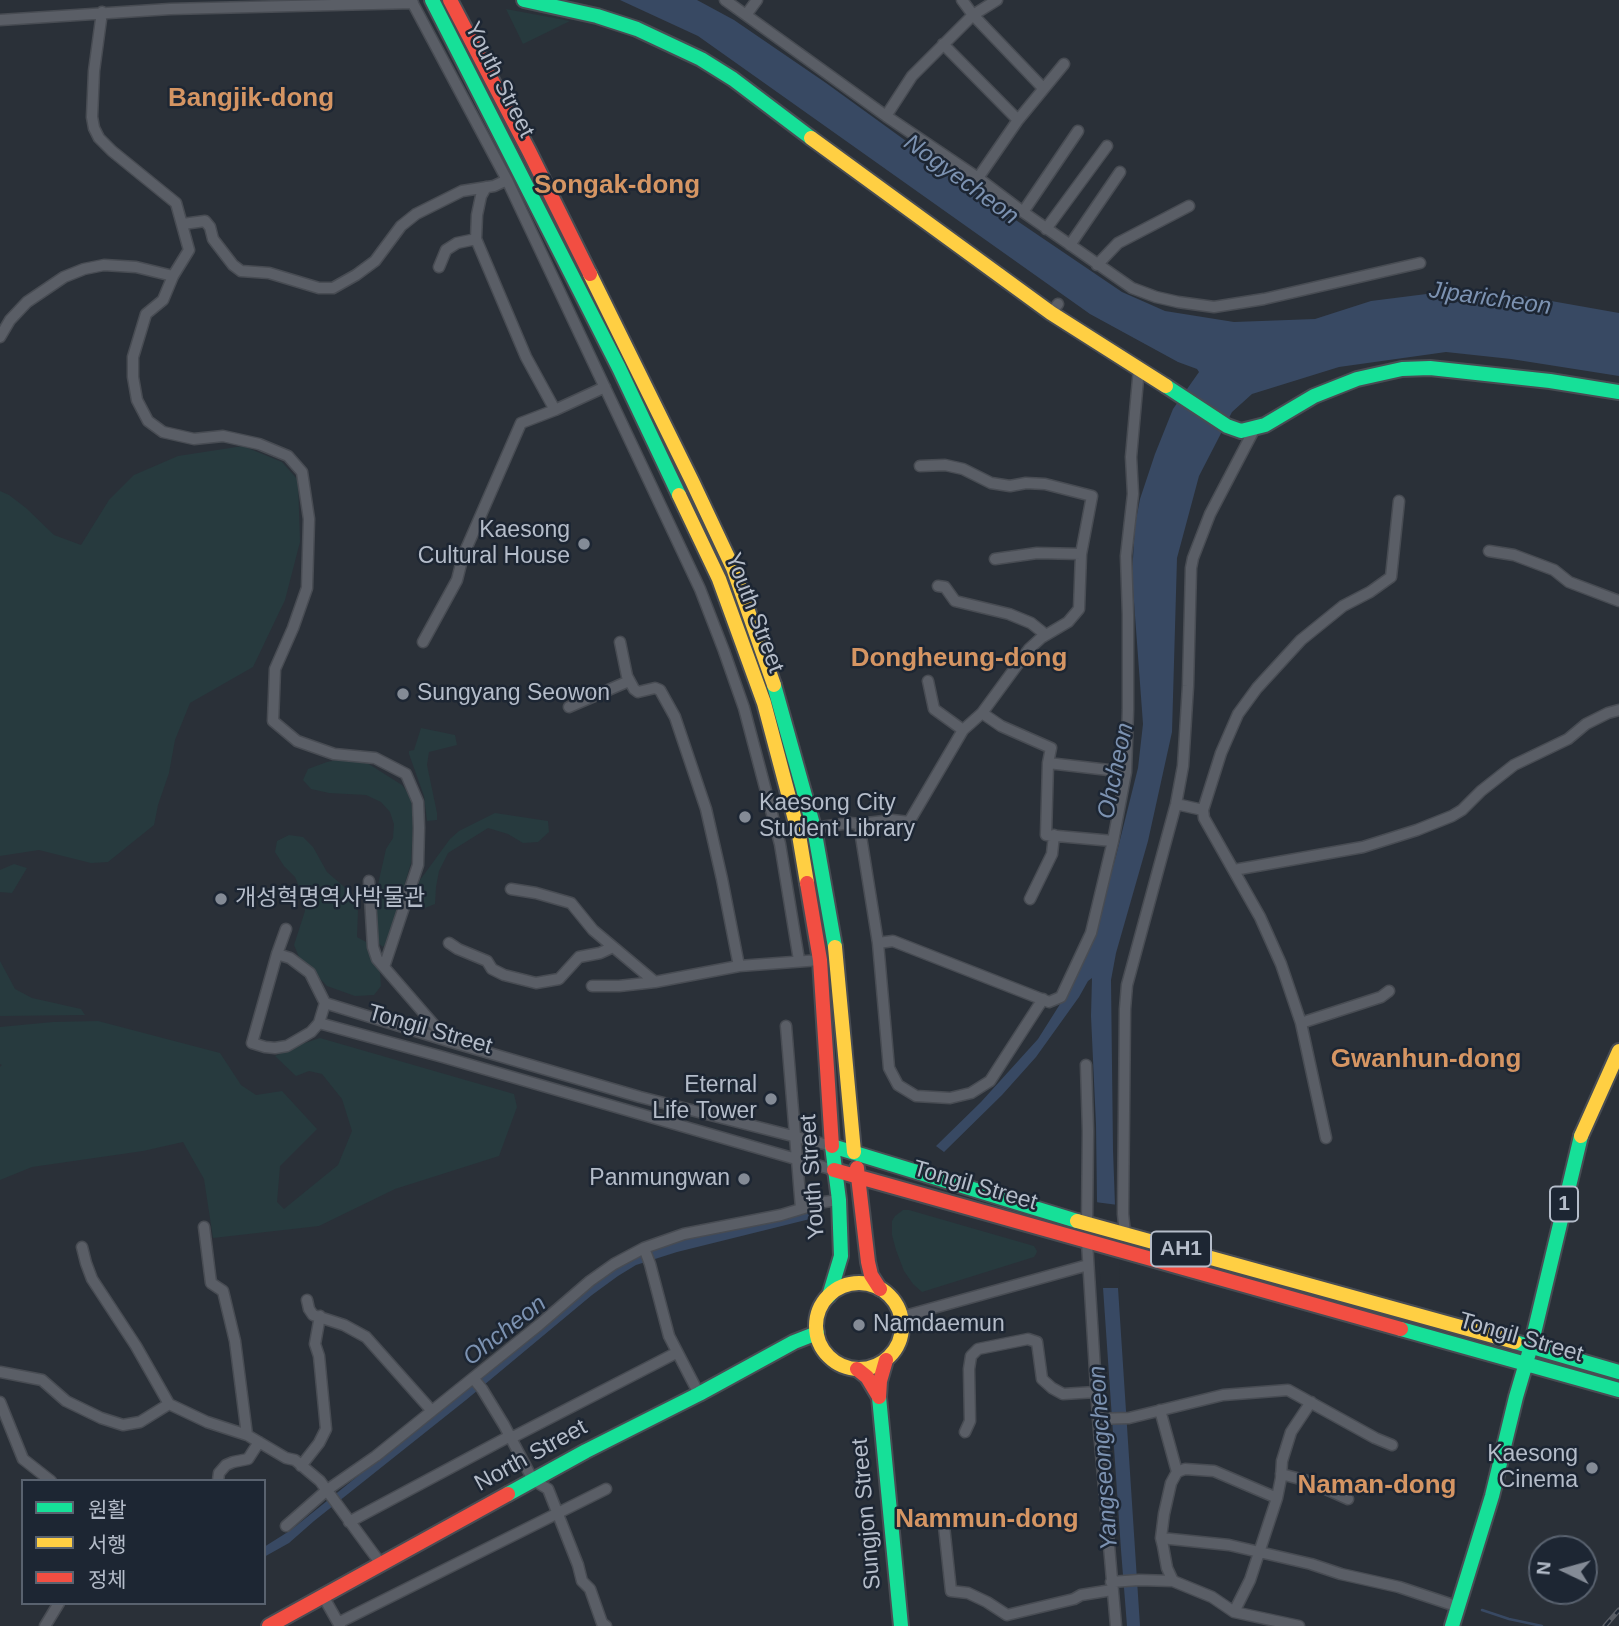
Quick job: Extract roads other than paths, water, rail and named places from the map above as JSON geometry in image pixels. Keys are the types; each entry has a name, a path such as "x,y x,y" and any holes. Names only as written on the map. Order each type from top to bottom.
{"main road":[{"name":"Youth Street","path":"432,0 619,368 719,579 767,716 799,835 820,960 841,1256 829,1296"},
{"name":"Youth Street","path":"450,0 529,151 733,568 778,697 813,828 837,957 854,1152 868,1262 871,1275 880,1289"},
{"path":"524,0 597,16 637,29 701,59 733,79 784,118 1139,368 1227,426 1241,431 1265,425 1314,396 1356,379 1402,369 1430,368 1550,381 1619,392"},
{"name":"1","path":"1452,1626 1492,1496 1581,1137 1612,1081 1619,1051"},
{"name":"Tongil Street","path":"832,1146 1087,1224 1619,1372"},
{"name":"Tongil Street","path":"834,1170 1619,1390"},
{"path":"859,1283 880,1289 890,1296 901,1317 900,1341 894,1351 886,1360 868,1369 846,1367 835,1362 820,1344 817,1333 817,1319 821,1307 829,1296 848,1285 859,1283"},
{"name":"North Street","path":"269,1626 586,1451 794,1342 817,1333"},
{"name":"Sungjon Street","path":"886,1360 879,1397 901,1626"},
{"path":"857,1369 867,1377 879,1397"}],"street":[{"path":"725,0 886,116 978,178 1092,264 1132,288 1156,297 1214,307 1264,299 1420,263"},
{"path":"746,15 757,0"},
{"path":"962,0 1043,88"},
{"path":"886,116 912,76 974,15 997,0"},
{"path":"0,20 102,12 412,2 506,180 700,589 744,708 780,844 799,960"},
{"path":"102,12 94,71 93,128 112,151 176,203 189,250 173,276 163,300 146,314 133,357 137,400 148,421 163,432 194,439 223,436 259,444 288,456 302,472 309,519 307,589 275,669 273,721 297,741 334,754 375,758 406,774 418,802 418,865 384,967"},
{"path":"943,44 1018,120"},
{"path":"978,178 1018,120 1064,65"},
{"path":"1023,212 1078,131"},
{"path":"1046,229 1107,146"},
{"path":"1070,245 1120,172"},
{"path":"183,224 205,221 213,239 241,271 269,273 319,288 333,288 375,261 401,226 416,214 462,191 506,180"},
{"path":"485,187 477,215 476,239 526,357 555,410"},
{"path":"1092,264 1118,243 1189,206"},
{"path":"439,267 446,250 457,243 476,239"},
{"path":"0,337 10,320 27,302 64,277 84,269 104,265 136,267 173,276"},
{"path":"878,943 893,940 1049,1002 1061,997 1091,933 1126,772 1126,556 1133,494 1131,457 1139,368"},
{"path":"423,642 457,580 463,556 521,422 605,387"},
{"path":"1125,1233 1124,1036 1127,985 1176,804 1183,766 1191,568 1210,514 1255,428"},
{"path":"813,828 892,820 909,822 963,730 982,713 1029,649 1068,622 1079,609 1080,554 1092,496 1045,484 1010,486 991,483 945,465 920,466"},
{"path":"1326,1138 1301,1023 1282,964 1260,917 1204,818 1203,810 1221,753 1238,714 1257,688 1301,640 1343,606 1391,577 1399,500"},
{"path":"1489,551 1514,555 1554,570 1569,582 1619,601"},
{"path":"995,558 1037,553 1080,554"},
{"path":"938,586 945,587 955,601 1020,618 1046,635"},
{"path":"620,642 627,676 634,690 660,690 675,717 706,810 739,966"},
{"path":"569,706 629,681"},
{"path":"928,681 933,709 963,730"},
{"path":"1234,870 1363,846 1452,816 1514,765 1568,739 1586,724 1619,710"},
{"path":"982,713 1001,726 1051,748 1048,763 1046,835 1113,841"},
{"path":"1048,763 1126,772"},
{"path":"1176,804 1203,810"},
{"path":"859,824 878,943 889,1068 898,1085 916,1096 950,1098 971,1093 990,1081 1043,999"},
{"path":"1030,899 1052,854 1054,835"},
{"path":"369,881 373,947 377,959 448,1041"},
{"path":"510,889 571,903 593,930 655,982"},
{"path":"277,954 290,958 310,974 325,1003 319,1023 311,1032 288,1045 275,1048 252,1043 277,954 286,929"},
{"path":"449,943 487,961 492,969 504,975 536,983 559,979 579,957 613,947"},
{"path":"592,986 655,982 739,966 820,960"},
{"path":"1301,1023 1381,997 1389,991"},
{"name":"Tongil Street","path":"325,1003 640,1097 832,1146"},
{"name":"Tongil Street","path":"319,1023 834,1170"},
{"path":"786,1026 802,1208"},
{"path":"1086,1065 1087,1224"},
{"path":"286,1526 327,1490 376,1456 474,1379 614,1264 684,1234 839,1200"},
{"path":"204,1227 211,1283 223,1291 235,1341 247,1435"},
{"path":"1087,1242 1096,1392 1103,1419 1116,1626"},
{"path":"82,1247 92,1279 136,1346 169,1405 207,1422 247,1435 286,1458 295,1460 320,1481 381,1564"},
{"path":"644,1250 669,1336 699,1394"},
{"path":"901,1317 1087,1265"},
{"path":"307,1300 313,1315 344,1325 366,1337 432,1411"},
{"path":"301,1465 319,1443 326,1429 319,1356 315,1344 320,1317"},
{"path":"965,1432 970,1421 971,1356 978,1349 1028,1339 1037,1342 1042,1379 1052,1388 1063,1394 1096,1392"},
{"path":"349,1522 510,1436 515,1436 677,1353"},
{"path":"0,1372 42,1380 66,1401 123,1425 140,1422 169,1405"},
{"path":"474,1379 510,1436 533,1480 548,1489 582,1581 590,1589 602,1623 606,1626"},
{"path":"1103,1419 1129,1418 1223,1395 1288,1390 1392,1445"},
{"path":"0,1402 23,1459 48,1479"},
{"path":"1234,1612 1250,1580 1277,1499 1282,1461 1291,1432 1311,1402"},
{"path":"1160,1410 1178,1472"},
{"path":"218,1479 219,1473 226,1465 248,1459 259,1442"},
{"path":"1173,1581 1167,1568 1161,1538 1171,1483 1178,1472 1185,1469 1214,1471 1277,1499"},
{"path":"1281,1474 1308,1481 1348,1499"},
{"path":"323,1596 340,1624 606,1489"},
{"path":"944,1526 951,1591 968,1593 1007,1615 1074,1599 1113,1584 1139,1580 1173,1581 1212,1597 1234,1612 1299,1626"},
{"path":"1161,1538 1229,1545 1399,1587 1459,1607"},
{"path":"45,1626 58,1605"}],"water":[{"name":"Jiparicheon","path":"620,0 697,0 734,20 1004,212 1122,292 1165,311 1234,322 1315,319 1371,301 1458,290 1523,296 1619,313 1619,376 1446,352 1339,367 1252,394 1232,412 1199,476 1177,558 1172,732 1148,841 1116,953 1111,980 1118,1288 1140,1626 1127,1626 1121,1550 1097,1200 1092,978 1036,1057 1002,1095 944,1152 936,1146 981,1102 1038,1039 1067,993 1092,940 1138,768 1143,724 1132,575 1135,525 1140,499 1173,409 1199,372 1090,314 698,36"},
{"path":"808,1210 810,1219 677,1252 636,1265 618,1276 289,1543 266,1556 266,1546 291,1530 614,1269 685,1238"}],"waterway":[{"path":"1482,1610 1542,1626"}],"railway":[{"path":"1605,1626 1619,1610"}],"place":[{"name":"Kaesong Cultural House","path":"584,544"},
{"name":"Sungyang Seowon","path":"403,694"},
{"name":"Kaesong City Student Library","path":"745,817"},
{"name":"개성혁명역사박물관","path":"221,899"},
{"name":"Eternal Life Tower","path":"771,1099"},
{"name":"Panmungwan","path":"744,1179"},
{"name":"Namdaemun","path":"859,1325"},
{"name":"Kaesong Cinema","path":"1592,1468"}],"district":[{"name":"Bangjik-dong","path":"251,99"},
{"name":"Songak-dong","path":"617,186"},
{"name":"Dongheung-dong","path":"959,659"},
{"name":"Gwanhun-dong","path":"1426,1060"},
{"name":"Naman-dong","path":"1377,1486"},
{"name":"Nammun-dong","path":"987,1520"}],"water label":[{"name":"Nogyecheon","path":"961,180"},
{"name":"Ohcheon","path":"1116,771"},
{"name":"Ohcheon","path":"505,1331"},
{"name":"Yangseongcheon","path":"1104,1458"}]}
